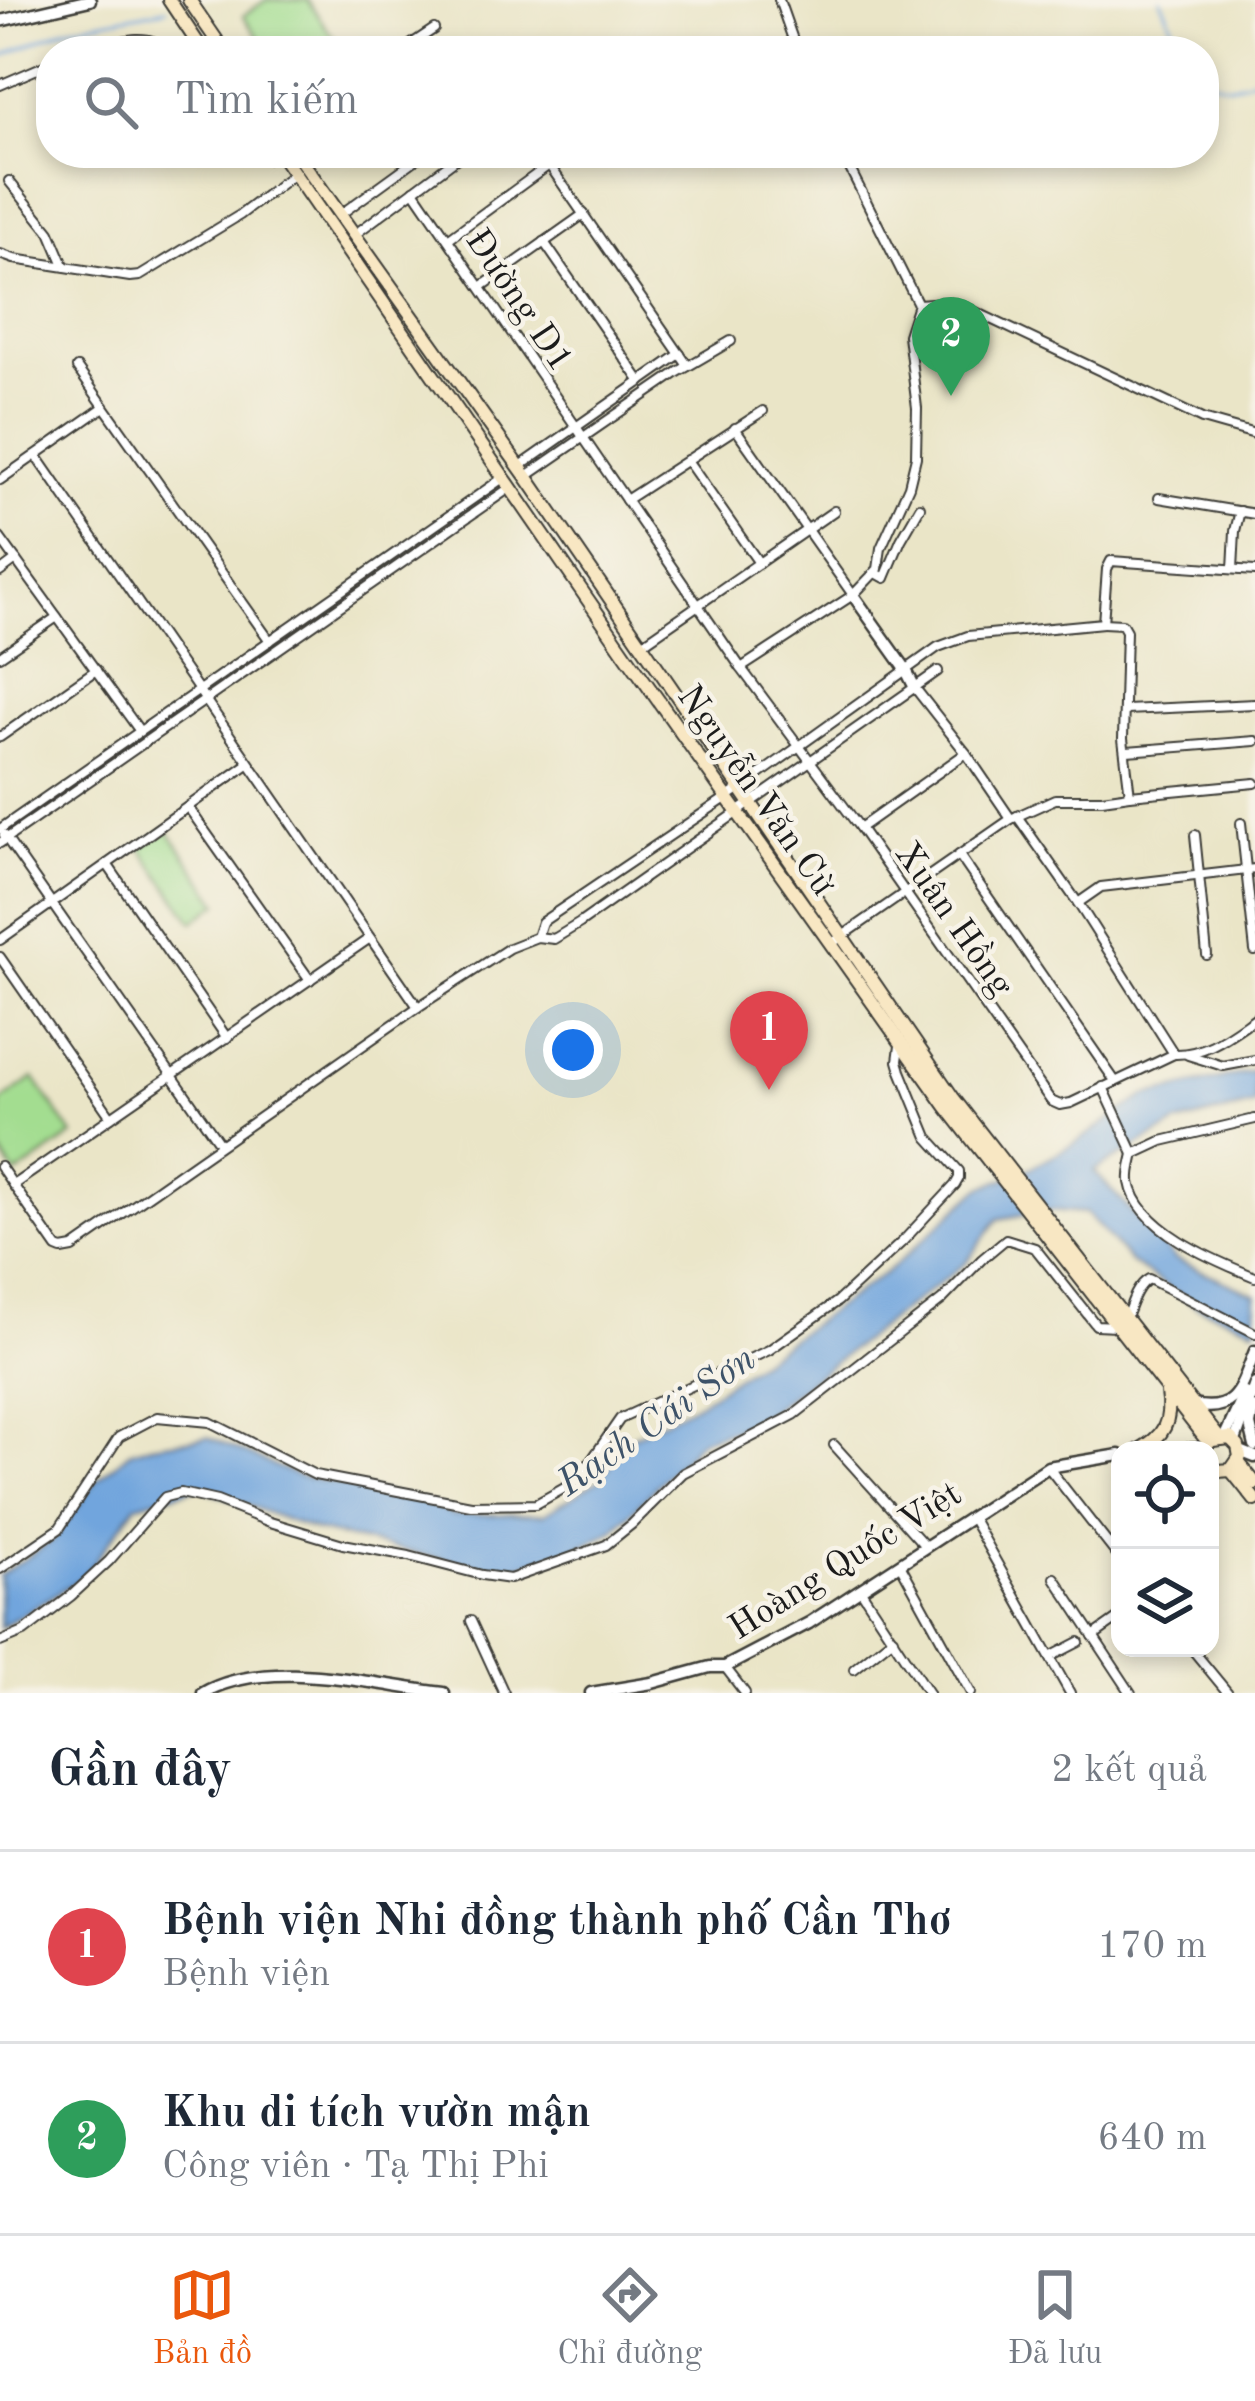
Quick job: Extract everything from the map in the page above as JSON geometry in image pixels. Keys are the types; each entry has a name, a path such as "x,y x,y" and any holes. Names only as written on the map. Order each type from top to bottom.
{"main road":[{"path":"169,0 193,36"},
{"path":"189,0 214,36"},
{"name":"Nguyễn Văn Cừ","path":"292,168 522,472 742,787 900,1042 1104,1301 1193,1405 1255,1500"},
{"name":"Nguyễn Văn Cừ","path":"307,168 508,482 626,655 837,940 949,1102"},
{"path":"626,655 640,645"},
{"name":"Nguyễn Văn Cừ","path":"1121,1322 1164,1387 1255,1483"},
{"path":"1154,1441 1170,1416 1164,1387"}],"street":[{"path":"0,21 89,0"},
{"path":"779,0 792,36"},
{"path":"424,36 434,29"},
{"path":"0,85 36,69"},
{"path":"340,215 404,168"},
{"path":"349,238 444,168"},
{"path":"448,239 545,168"},
{"path":"551,168 688,366"},
{"path":"742,668 853,595 875,573 916,457 917,408 908,335 918,304 850,168"},
{"path":"3,256 130,277 147,273 240,215 295,172"},
{"path":"9,181 50,232 64,265"},
{"name":"Đường D1","path":"414,190 698,605"},
{"path":"482,287 584,214"},
{"path":"544,242 641,382"},
{"path":"918,304 961,305 1202,419 1255,434"},
{"path":"522,472 731,341"},
{"path":"2,835 205,702 680,354"},
{"path":"76,368 276,650"},
{"path":"0,480 104,407"},
{"path":"626,500 763,411"},
{"path":"735,428 915,688 1078,903 1174,1054"},
{"path":"36,455 418,1007"},
{"path":"687,460 759,563"},
{"path":"2,835 139,730 508,482"},
{"path":"1159,498 1255,514"},
{"path":"875,573 885,578 920,507"},
{"path":"640,645 833,511"},
{"path":"1233,569 1240,511"},
{"path":"0,538 139,730"},
{"path":"0,572 16,560"},
{"path":"1103,623 1111,561 1255,571"},
{"name":"Xuân Hồng","path":"698,605 1051,1101 1060,1105 1105,1092"},
{"path":"0,656 57,616"},
{"path":"537,937 542,922 742,787 905,668 938,647 968,636 1103,623 1125,627 1123,739 1130,795"},
{"path":"0,737 96,670"},
{"path":"0,1166 57,1248 73,1248 509,948 537,937 554,940 938,671"},
{"path":"1126,710 1255,704"},
{"path":"1127,751 1255,741"},
{"path":"860,828 966,753"},
{"path":"0,940 248,764"},
{"path":"837,940 1014,817 1055,799 1102,799 1255,783"},
{"path":"188,807 310,980"},
{"path":"1241,823 1250,870 1255,951"},
{"path":"2,835 220,1144"},
{"path":"1195,835 1207,955"},
{"path":"959,855 1115,1082"},
{"path":"107,864 227,1038"},
{"path":"1078,903 1101,887 1250,870"},
{"path":"13,1185 370,938"},
{"path":"0,958 111,1117"},
{"path":"1255,1018 1206,1049 1174,1054 1115,1082 1105,1092 1132,1149 1130,1185 1140,1206 1187,1245 1255,1277"},
{"path":"0,1569 59,1529 119,1437 157,1417 210,1422 315,1475 471,1504 536,1504 577,1480 620,1419 769,1349 838,1301 959,1178 959,1171 928,1137 912,1102 898,1061 900,1042"},
{"path":"1187,1054 1223,1066 1255,1060"},
{"path":"1132,1149 1255,1119"},
{"path":"0,1642 24,1632 71,1596 165,1497 181,1493 344,1544 509,1579 606,1545 683,1473 794,1414 942,1300 1006,1239 1034,1249 1096,1325 1121,1322 1144,1281 1149,1280 1255,1333"},
{"path":"1193,1405 1212,1408 1231,1401 1255,1351"},
{"path":"1255,1367 1250,1419 1255,1446"},
{"path":"1252,1392 1223,1449 1255,1457"},
{"path":"834,1445 925,1546"},
{"name":"Hoàng Quốc Việt","path":"591,1693 725,1667 809,1623 1048,1467 1111,1456"},
{"path":"1048,1467 1112,1549"},
{"path":"971,1516 1070,1693"},
{"path":"900,1564 971,1693"},
{"path":"1054,1578 1131,1693"},
{"path":"860,1589 928,1693"},
{"path":"471,1621 504,1693"},
{"path":"1093,1636 1111,1623"},
{"path":"854,1669 893,1638"},
{"path":"1050,1658 1078,1642"},
{"path":"1198,1657 1228,1693"},
{"path":"725,1667 745,1693"},
{"path":"202,1693 249,1677 278,1675 444,1693"},
{"path":"249,1677 257,1693"}],"green space":[{"path":"266,0 307,0 332,36 257,36 243,16"},
{"path":"167,829 219,903 193,922 141,848"},
{"path":"34,1078 73,1135 16,1175 0,1152 0,1102"}],"water":[{"name":"Rạch Cái Sơn","path":"1255,1071 1255,1104 1177,1124 1094,1171 1176,1260 1255,1294 1255,1328 1196,1306 1130,1262 1086,1213 1051,1210 998,1219 966,1263 752,1424 700,1440 614,1530 572,1551 516,1567 482,1568 316,1531 199,1487 137,1504 83,1577 0,1628 0,1575 52,1541 97,1480 129,1452 150,1445 208,1437 298,1476 420,1500 453,1515 544,1514 602,1478 628,1439 700,1402 892,1268 980,1188 1023,1172 1077,1142 1145,1096"}],"waterway":[{"path":"1161,0 1177,36"},
{"path":"49,36 67,28 166,9"},
{"path":"0,57 36,41"},
{"path":"1219,83 1230,85 1255,77"}],"place":[{"name":"Khu di tích vườn mận","path":"951,396"},
{"name":"Bệnh viện Nhi đồng thành phố Cần Thơ","path":"769,1090"}]}
